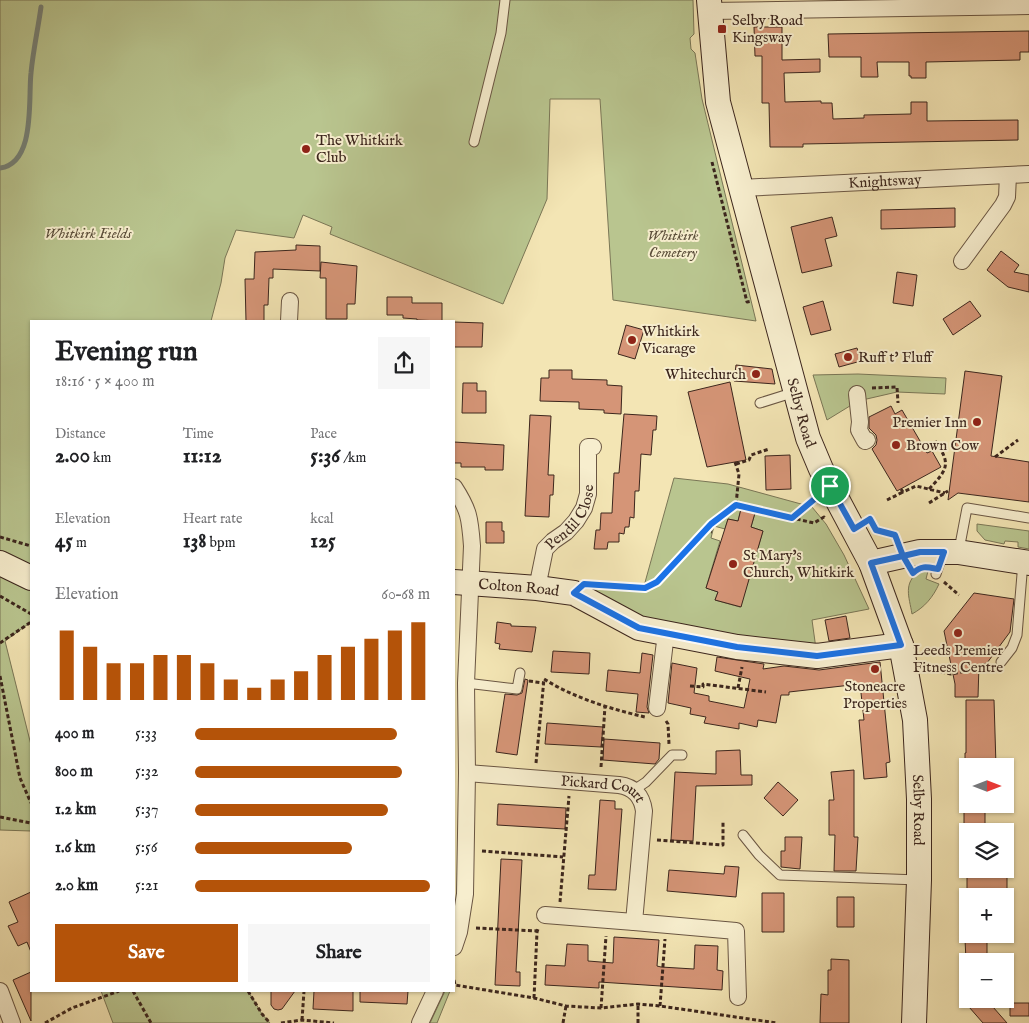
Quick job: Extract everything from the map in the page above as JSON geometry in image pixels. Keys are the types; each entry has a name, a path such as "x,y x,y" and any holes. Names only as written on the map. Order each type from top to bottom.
{"main road":[{"name":"Selby Road","path":"709,6 718,102 808,438 830,486 871,563 901,645 914,720 919,799 919,880 914,1023"},
{"path":"871,563 920,552 946,560 1026,562"},
{"path":"0,563 30,578"},
{"name":"Colton Road","path":"462,582 574,593 639,628 737,647 817,656 901,645"}],"street":[{"path":"709,6 1029,6"},
{"name":"Knightsway","path":"740,188 1029,174"},
{"path":"962,261 1003,206 1008,196 1008,175"},
{"path":"289,320 290,300"},
{"path":"858,394 859,430 865,441 867,440"},
{"name":"Pendil Close","path":"537,588 545,549 566,532 584,508 588,494 588,447 593,447"},
{"path":"455,489 466,507 471,525 472,546 462,582 466,683 466,850 465,894 460,927 455,944"},
{"path":"654,715 666,633"},
{"name":"Pickard Court","path":"467,773 600,783 627,786 634,790 643,803 644,811 634,922"},
{"path":"552,915 736,931 738,997"},
{"path":"0,991 12,1023"},
{"path":"420,1023 435,992"}],"lane":[{"path":"474,142 501,33 505,0"},
{"path":"760,403 795,392"},
{"path":"946,560 968,508 1029,518"},
{"path":"1001,662 1012,648 1016,635 1026,562"},
{"path":"466,683 517,689 520,673"},
{"path":"634,790 646,782 672,755 682,755"},
{"path":"743,836 780,875 919,880"}],"path":[{"path":"858,394 866,388 897,387 898,403"},
{"path":"995,457 1018,440"},
{"path":"929,489 945,473 946,465 944,453 935,441"},
{"path":"602,585 645,588 657,582 711,524 736,505 740,474 736,463 749,460 751,455 769,449"},
{"path":"792,518 830,486"},
{"path":"887,500 902,491 916,486 947,492 929,503"},
{"path":"736,505 814,523 824,517 828,524"},
{"path":"801,520 807,515"},
{"path":"854,529 870,519 876,530 895,535 903,556"},
{"path":"705,530 712,532"},
{"path":"0,537 30,546"},
{"path":"946,560 959,595"},
{"path":"0,596 30,613"},
{"path":"0,644 30,623"},
{"path":"941,672 951,674 992,666 1001,662"},
{"path":"0,676 20,778 30,801"},
{"path":"534,778 544,679 553,685 605,706 654,715 665,720 668,724 667,740 672,755"},
{"path":"690,686 703,687 703,684 766,692"},
{"path":"600,783 605,706"},
{"path":"534,998 538,931 552,915 563,858 570,781"},
{"path":"0,817 30,823"},
{"path":"641,839 723,845 723,821"},
{"path":"466,850 563,858"},
{"path":"601,1008 606,920"},
{"path":"660,1006 666,924"},
{"path":"460,927 538,931"},
{"path":"455,982 456,985 534,998 566,1006 601,1008 638,1004 750,1021 777,1023"},
{"path":"45,1023 72,1008 116,992"},
{"path":"134,992 151,1023"},
{"path":"249,992 270,1023"},
{"path":"302,1020 304,992"},
{"path":"638,1004 638,1023"},
{"path":"563,1023 566,1006"},
{"path":"281,1023 302,1020 334,1023"}],"green space":[{"path":"0,0 693,0 694,34 690,38 691,49 695,53 702,99 756,321 613,300 600,99 550,99 547,199 503,304 330,234 332,227 303,215 294,238 236,230 225,258 221,283 211,320 30,320 30,623 5,641 30,741 30,831 0,830"},
{"path":"858,374 946,378 945,394 897,392 858,401 827,420 813,375"},
{"path":"674,478 728,484 812,507 826,524 844,555 869,609 812,620 817,656 737,647 584,599 584,583 644,586","holes":["741,509 755,513 751,527 763,531 740,607 715,600 718,592 706,588 720,541 711,538 714,526 725,529 728,519 738,521"]},
{"path":"977,524 1029,531 1029,549 1018,547 1018,542 1005,541 1004,544 985,540 977,531"},
{"path":"919,571 928,571 926,579 939,584 928,601 912,614 908,591 911,581"},
{"path":"101,992 249,992 270,1023 113,1023"},
{"path":"445,992 450,992 437,1023 430,1023"}],"building":[{"path":"754,27 782,27 782,60 820,59 820,72 784,73 785,102 821,101 821,103 832,103 833,119 864,118 864,115 911,114 911,102 927,102 927,121 1018,120 1018,140 803,144 803,147 770,147 769,103 762,103 762,56 755,56"},
{"path":"1029,31 1029,52 1020,52 1020,60 926,62 926,78 911,78 909,76 909,62 877,62 878,77 861,77 861,57 829,57 828,34"},
{"path":"955,208 955,227 881,229 881,210"},
{"path":"832,217 837,236 825,239 832,266 802,273 791,227"},
{"path":"296,245 320,246 320,271 273,269 273,278 269,278 268,305 264,305 264,320 246,320 245,279 254,279 255,252 296,250"},
{"path":"1001,251 1019,265 1014,272 1029,275 1029,292 1008,287 987,270"},
{"path":"321,262 357,266 355,304 347,304 347,319 326,319 326,278 320,278"},
{"path":"897,272 917,275 913,306 893,303"},
{"path":"387,297 412,297 412,303 442,303 442,320 417,320 403,318 403,315 387,315"},
{"path":"823,301 831,330 811,335 803,307"},
{"path":"970,301 981,316 953,335 943,319"},
{"path":"455,322 483,323 482,347 455,347"},
{"name":"Whitkirk Vicarage","path":"626,325 644,330 635,359 618,354"},
{"name":"Ruff t' Fluff","path":"857,348 861,361 839,367 835,354"},
{"path":"736,365 772,369 775,384 734,381"},
{"path":"549,370 572,370 572,379 607,380 607,385 622,386 621,414 604,413 604,410 579,409 579,402 540,401 541,378 549,378"},
{"name":"Premier Inn","path":"965,371 1002,376 991,456 1029,462 1029,502 958,493 948,500"},
{"path":"730,382 746,460 707,467 688,392"},
{"path":"463,383 477,383 477,391 486,391 486,413 462,413"},
{"name":"Brown Cow","path":"891,406 895,414 902,410 927,453 932,451 941,467 897,491 872,449 876,445 877,440 876,435 869,428 869,417"},
{"path":"624,414 657,416 656,430 653,430 651,455 641,454 639,491 635,491 634,518 630,517 629,527 625,527 624,534 619,533 619,542 608,542 607,549 594,549 596,530 600,530 601,513 612,513 614,473 619,473"},
{"path":"530,415 551,416 548,475 554,475 553,495 550,495 549,517 525,516"},
{"path":"455,442 504,445 503,470 485,470 485,467 461,467 461,463 455,463"},
{"path":"790,455 791,489 766,490 765,456"},
{"name":"St Mary's Church, Whitkirk","path":"741,509 755,513 751,527 763,531 741,607 715,600 718,592 706,588 728,519 738,521"},
{"path":"486,522 502,522 504,543 486,543"},
{"path":"974,593 1014,599 1010,632 987,663 979,665 978,697 955,697 955,684 944,631"},
{"path":"846,616 850,638 829,641 825,620"},
{"path":"497,622 511,624 511,626 536,627 532,652 499,649 500,644 495,643"},
{"path":"553,651 590,653 589,674 551,672"},
{"path":"642,653 653,655 647,707 649,713 636,712 638,694 606,691 608,670 640,673"},
{"path":"717,657 764,664 763,669 784,666 819,670 880,662 890,762 886,763 887,777 864,779 859,720 864,720 860,684 789,692 789,695 781,695 776,723 758,720 757,727 739,723 739,729 704,723 706,717 690,714 691,708 668,703 672,663 697,668 694,693 709,696 709,701 744,708 750,679 715,671"},
{"path":"525,679 528,680 517,755 496,752 505,694 517,695 522,693"},
{"path":"966,700 994,700 996,758 965,758"},
{"path":"547,723 603,727 601,747 545,744"},
{"path":"604,739 660,743 659,759 655,764 603,760"},
{"path":"740,750 741,775 752,775 752,785 696,786 693,841 671,840 675,772 716,774 716,751"},
{"path":"854,770 854,837 858,837 856,871 834,871 835,835 829,835 829,800 834,800 831,772"},
{"path":"778,782 798,800 783,816 764,798"},
{"path":"600,800 615,801 615,809 622,809 616,890 588,889 589,875 595,875"},
{"path":"498,804 566,808 565,829 497,825"},
{"path":"964,813 985,813 985,823 964,823"},
{"path":"785,837 802,837 800,869 781,867 781,851 785,851"},
{"path":"501,859 522,860 516,972 520,972 520,986 495,985"},
{"path":"725,866 739,867 736,897 667,891 669,870 724,874"},
{"path":"967,878 1007,878 1007,888 967,888"},
{"path":"30,892 30,950 27,942 18,946 8,926 18,922 9,902"},
{"path":"762,893 784,893 784,932 762,932"},
{"path":"837,897 854,897 854,927 837,927"},
{"path":"614,937 659,940 657,966 661,967 694,969 695,945 718,946 717,970 723,971 722,990 599,982 599,988 545,985 546,965 565,966 567,944 588,945 588,961 613,963"},
{"path":"965,943 987,943 987,953 966,953"},
{"path":"831,959 849,960 849,1023 820,1023 821,994 828,995 828,970 831,970"},
{"path":"30,972 31,1021 13,980"},
{"path":"271,992 294,992 282,1009 274,1009 271,1005"},
{"path":"314,992 353,992 353,1011 313,1009"},
{"path":"360,992 408,992 407,1004 360,1002"},
{"path":"1014,1003 1029,1003 1029,1016 1010,1016 1010,1008 1014,1008"},
{"path":"970,1008 994,1008 1007,1023 983,1023"}],"waterway":[{"path":"0,168 12,164 20,155 25,143 28,128 32,65 41,7"}],"place":[{"name":"Selby Road Kingsway","path":"722,29"},
{"name":"The Whitkirk Club","path":"306,149"},
{"name":"Whitkirk Vicarage","path":"632,340"},
{"name":"Ruff t' Fluff","path":"848,357"},
{"name":"Whitechurch","path":"756,374"},
{"name":"Premier Inn","path":"977,422"},
{"name":"Brown Cow","path":"896,445"},
{"name":"St Mary's Church, Whitkirk","path":"733,564"},
{"name":"Leeds Premier Fitness Centre","path":"958,633"},
{"name":"Stoneacre Properties","path":"875,669"}],"route":[{"path":"830,486 792,518 736,505 711,524 657,582 645,588 584,584 574,593 639,628 737,647 817,656 901,645 871,563 903,556 913,573 925,566 938,569 944,552 920,552 903,556 895,535 876,530 870,519 854,529 830,486"}],"park label":[{"name":"Whitkirk Fields","path":"88,233"},
{"name":"Whitkirk Cemetery","path":"673,244"}]}
